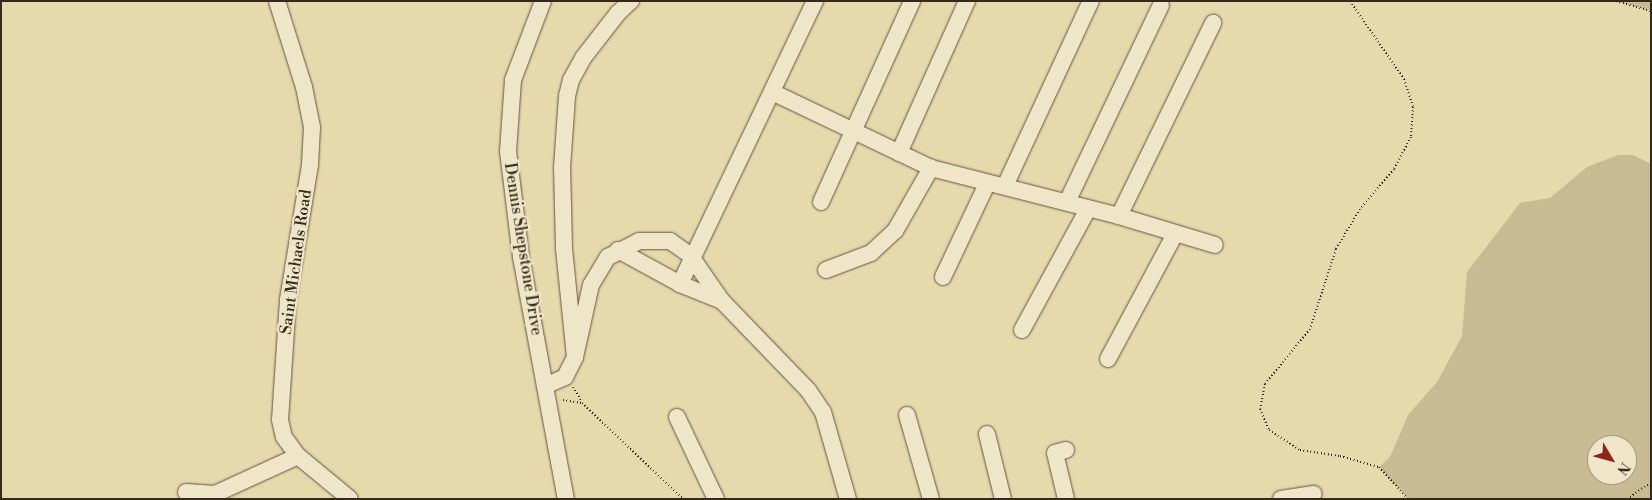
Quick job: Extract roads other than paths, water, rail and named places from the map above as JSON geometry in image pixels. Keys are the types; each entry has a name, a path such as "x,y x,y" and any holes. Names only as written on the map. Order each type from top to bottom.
{"street":[{"name":"Saint Michaels Road","path":"277,1 304,87 312,127 310,165 288,300 280,420 284,437 298,456 350,499"},
{"name":"Dennis Shepstone Drive","path":"542,1 513,80 508,150 521,256 566,499"},
{"path":"575,357 564,248 562,168 567,96 571,80 583,58 618,13 630,1"},
{"path":"680,284 774,94 815,1"},
{"path":"821,202 912,1"},
{"path":"899,154 967,1"},
{"path":"1005,186 1091,1"},
{"path":"1067,202 1161,5"},
{"path":"1119,216 1213,23"},
{"path":"774,94 853,129 899,154 931,168 987,184 1005,186 1119,216 1215,245"},
{"path":"826,270 871,253 894,231 931,168"},
{"path":"943,277 987,184"},
{"path":"1022,330 1088,209"},
{"path":"1108,359 1175,234"},
{"path":"546,394 565,377 575,357 595,275 608,257 618,250 639,241 670,241 693,260 722,302 808,390 823,412 848,499"},
{"path":"618,250 680,284 722,302"},
{"path":"907,415 932,499"},
{"path":"677,417 716,499"},
{"path":"987,434 1003,499"},
{"path":"1066,450 1055,454 1066,499"},
{"path":"186,492 215,494 298,456"},
{"path":"1281,499 1314,494"}]}
